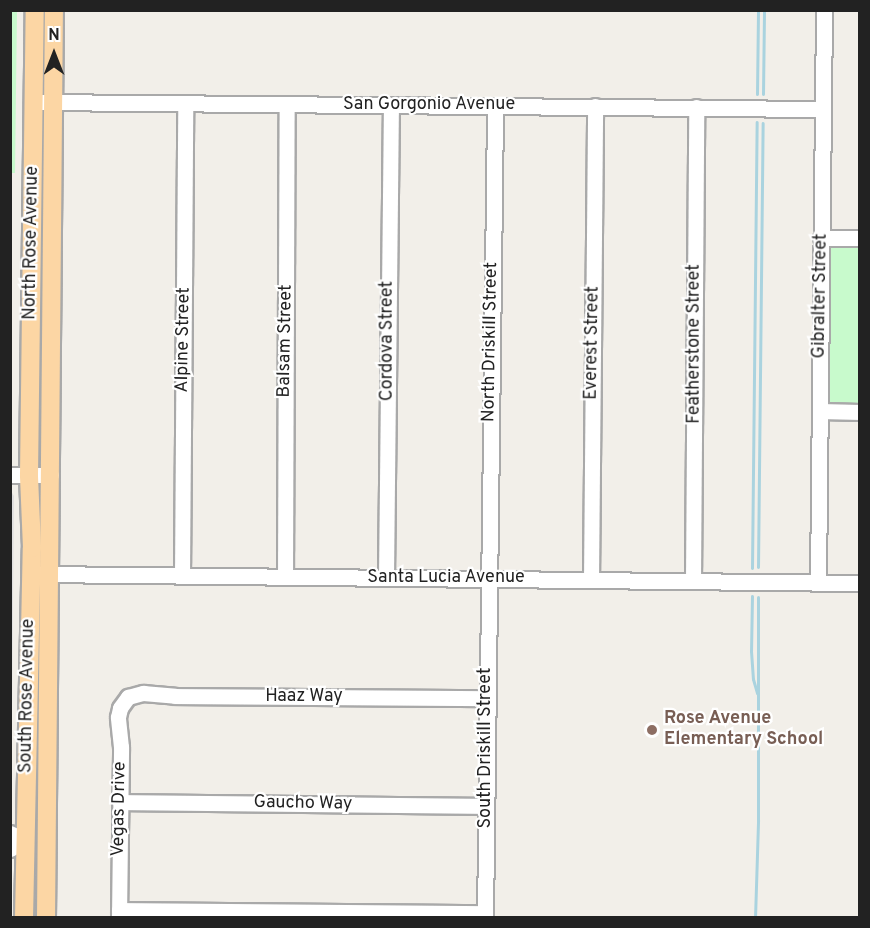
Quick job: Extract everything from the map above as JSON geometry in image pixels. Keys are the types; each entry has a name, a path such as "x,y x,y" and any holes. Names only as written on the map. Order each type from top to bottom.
{"main road":[{"name":"North Rose Avenue","path":"29,476 35,10"},
{"name":"North Rose Avenue","path":"51,476 54,10"},
{"name":"South Rose Avenue","path":"29,476 40,575 46,704 46,918"},
{"name":"South Rose Avenue","path":"24,918 15,840 30,612 40,575 51,476"},
{"path":"30,612 40,621 38,694 46,704"}],"street":[{"name":"Gibralter Street","path":"818,582 824,10"},
{"name":"San Gorgonio Avenue","path":"34,102 823,109"},
{"name":"Alpine Street","path":"182,576 185,103"},
{"name":"Balsam Street","path":"285,577 287,104"},
{"name":"Cordova Street","path":"386,578 391,105"},
{"name":"North Driskill Street","path":"488,579 495,106"},
{"name":"Everest Street","path":"591,580 595,106"},
{"name":"Featherstone Street","path":"693,581 696,107"},
{"path":"821,238 860,238"},
{"path":"819,411 860,412"},
{"path":"10,476 51,476"},
{"name":"Santa Lucia Avenue","path":"40,575 860,583"},
{"name":"South Driskill Street","path":"485,915 488,579"},
{"name":"Haaz Way","path":"124,702 136,694 143,693 175,696 487,698"},
{"name":"Vegas Drive","path":"119,914 118,717 124,702"},
{"name":"Gaucho Way","path":"120,802 486,806"},
{"path":"15,840 46,840"},
{"path":"119,914 485,915"}],"shaded area":[{"path":"11,491 14,496 11,811"}],"green space":[{"path":"10,11 17,11 15,173 11,173"},
{"path":"821,238 859,238 859,412 820,411"}],"waterway":[{"path":"757,94 758,10"},
{"path":"763,94 764,10"},
{"path":"752,568 757,122"},
{"path":"758,567 763,123"},
{"path":"752,596 751,651 753,679 757,693"},
{"path":"755,918 758,820 758,597"}],"place":[{"name":"Rose Avenue Elementary School","path":"652,730"}]}
